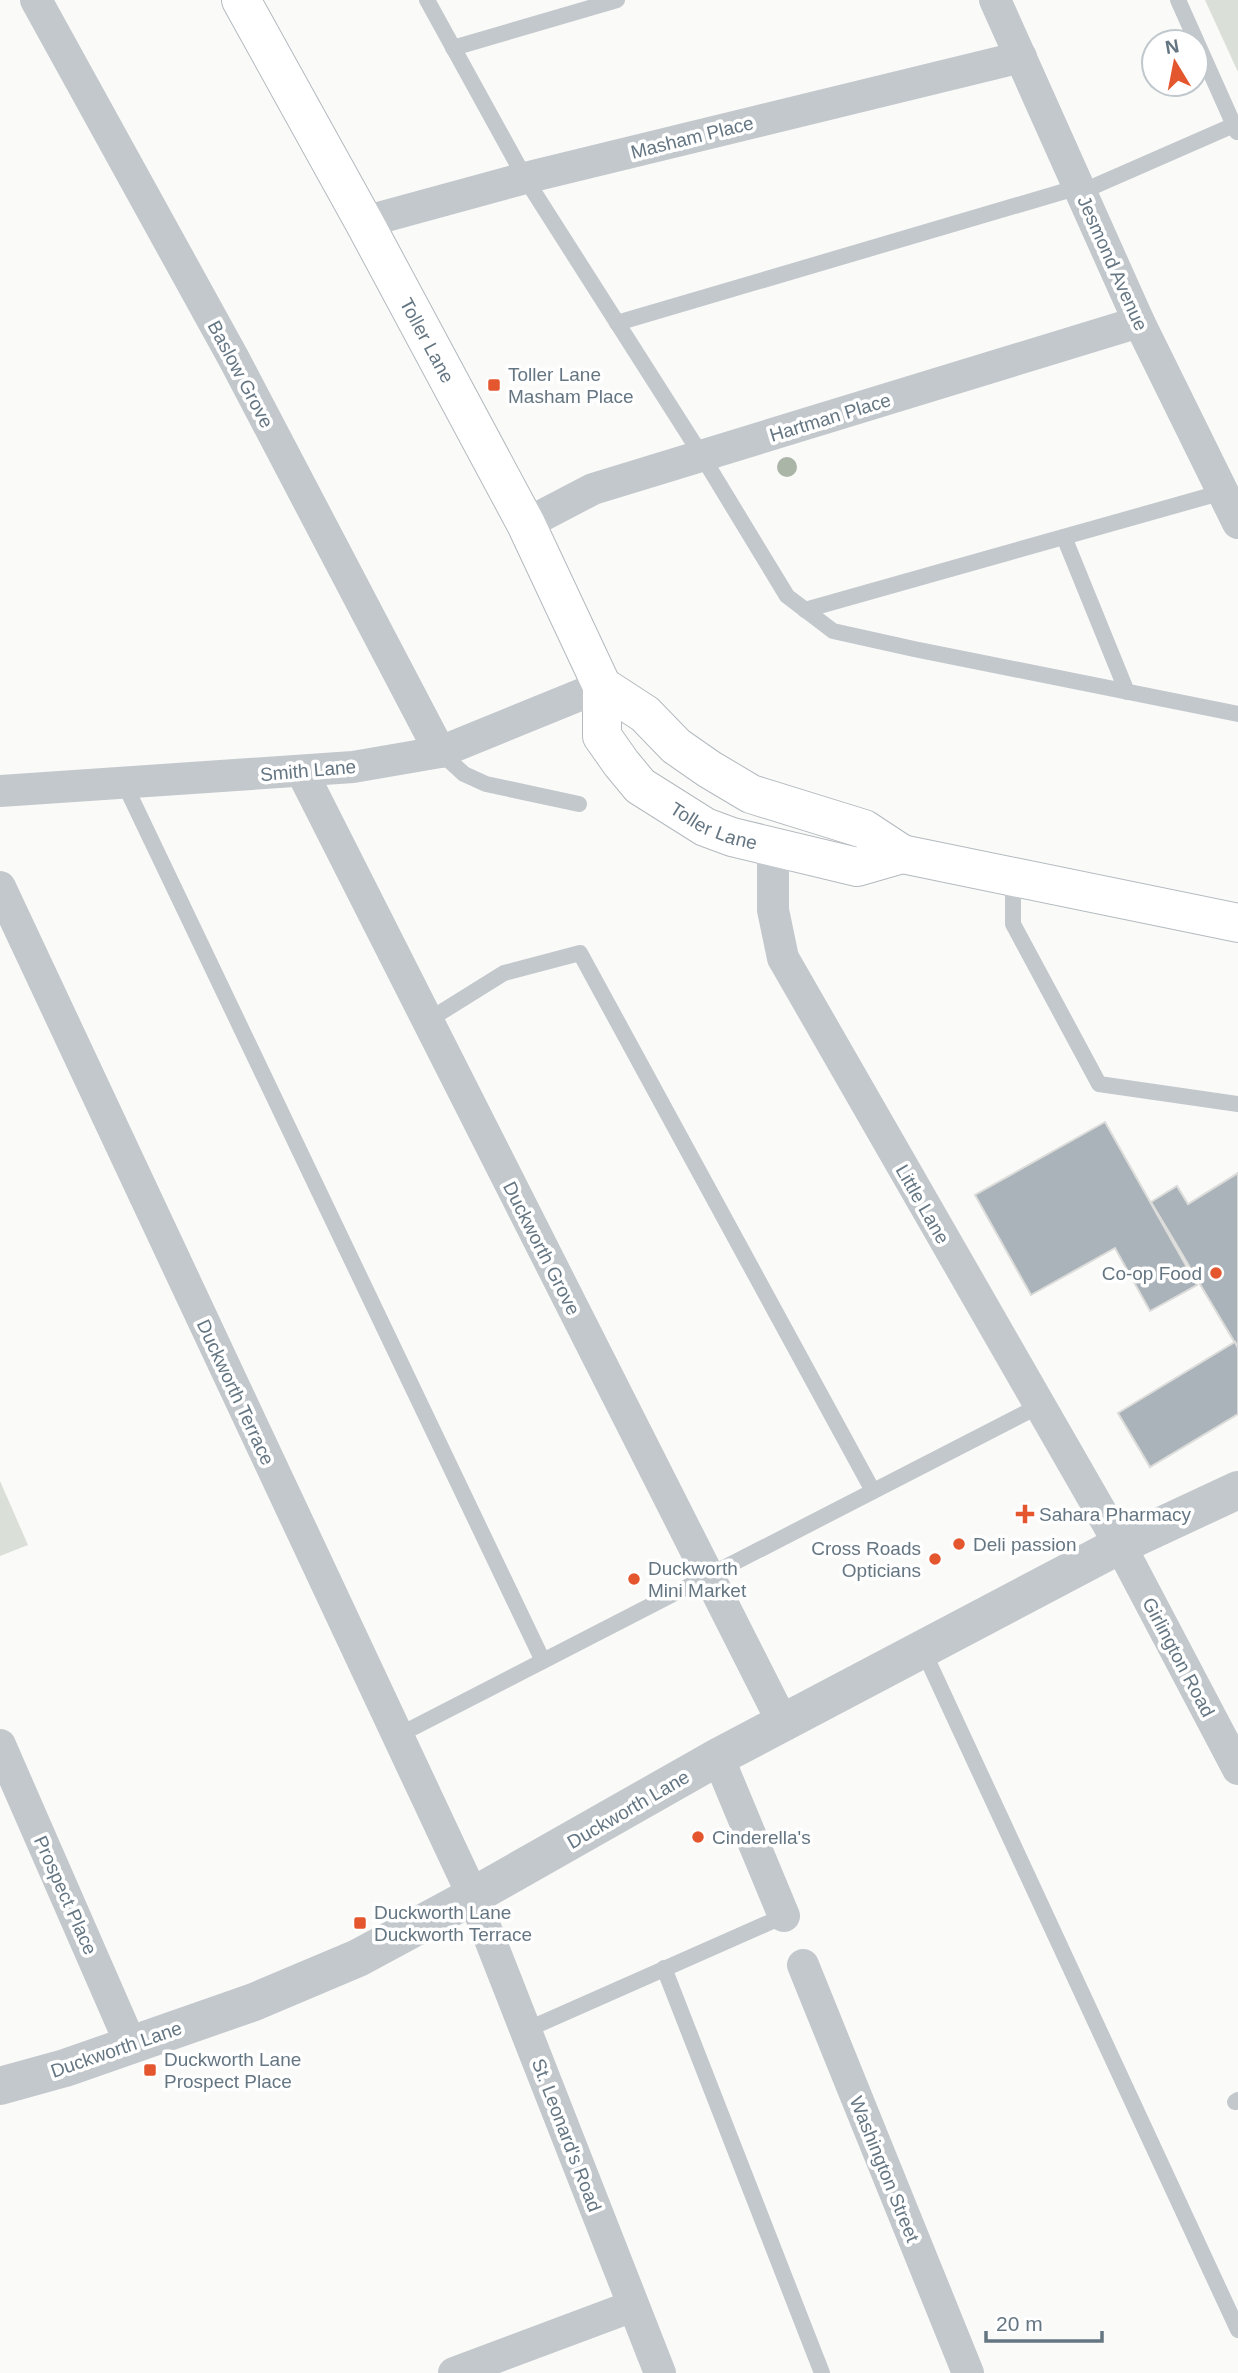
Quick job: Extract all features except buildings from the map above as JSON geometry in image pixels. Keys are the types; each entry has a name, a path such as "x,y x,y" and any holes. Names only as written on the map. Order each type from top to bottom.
{"main road":[{"name":"Toller Lane","path":"241,0 526,524 602,686 602,736 640,786 705,827 732,838 773,849 857,867 902,854"},
{"name":"Toller Lane","path":"602,686 646,714 676,746 751,794 864,829 902,854 1238,923"},
{"path":"773,849 822,818"}],"street":[{"name":"Baslow Grove","path":"36,0 234,359 440,752"},
{"name":"Jesmond Avenue","path":"995,0 1139,322 1238,523"},
{"name":"Masham Place","path":"364,222 525,178 1021,57"},
{"name":"Hartman Place","path":"526,524 593,489 1139,322"},
{"name":"Smith Lane","path":"0,791 302,772 353,767 440,752 602,686"},
{"name":"Duckworth Grove","path":"302,772 783,1723"},
{"name":"Little Lane","path":"773,849 773,910 783,958 1120,1545"},
{"name":"Duckworth Terrace","path":"0,887 473,1896"},
{"name":"Duckworth Lane","path":"0,2086 65,2068 254,2002 358,1958 718,1757 1120,1545 1238,1490"},
{"name":"Girlington Road","path":"1120,1545 1238,1769"},
{"name":"Prospect Place","path":"0,1745 131,2045"},
{"path":"718,1757 783,1916"},
{"name":"St. Leonard's Road","path":"473,1896 660,2373"},
{"name":"Washington Street","path":"803,1965 966,2372"},
{"path":"454,2373 633,2306"}],"lane":[{"path":"428,0 525,178 702,456 787,596 833,631 1238,714"},
{"path":"453,48 617,0"},
{"path":"617,323 1080,190 1236,130 1178,0"},
{"path":"805,610 1223,492"},
{"path":"1064,537 1127,692"},
{"path":"440,752 464,775 486,784 579,804"},
{"path":"124,783 543,1661"},
{"path":"1013,877 1013,924 1099,1084 1238,1104"},
{"path":"428,1021 504,973 580,953 873,1491"},
{"path":"397,1736 1039,1406"},
{"path":"923,1650 1238,2330"},
{"path":"526,2030 783,1916"},
{"path":"664,1968 822,2373"}],"shaded area":[{"path":"1205,0 1238,0 1238,72"},
{"path":"0,1481 28,1545 0,1556"}],"place":[{"name":"Toller Lane Masham Place","path":"494,385"},
{"name":"Co-op Food","path":"1216,1273"},
{"name":"Sahara Pharmacy","path":"1025,1514"},
{"name":"Deli passion","path":"959,1544"},
{"name":"Cross Roads Opticians","path":"935,1559"},
{"name":"Duckworth Mini Market","path":"634,1579"},
{"name":"Cinderella's","path":"698,1837"},
{"name":"Duckworth Lane Duckworth Terrace","path":"360,1923"},
{"name":"Duckworth Lane Prospect Place","path":"150,2070"}]}
